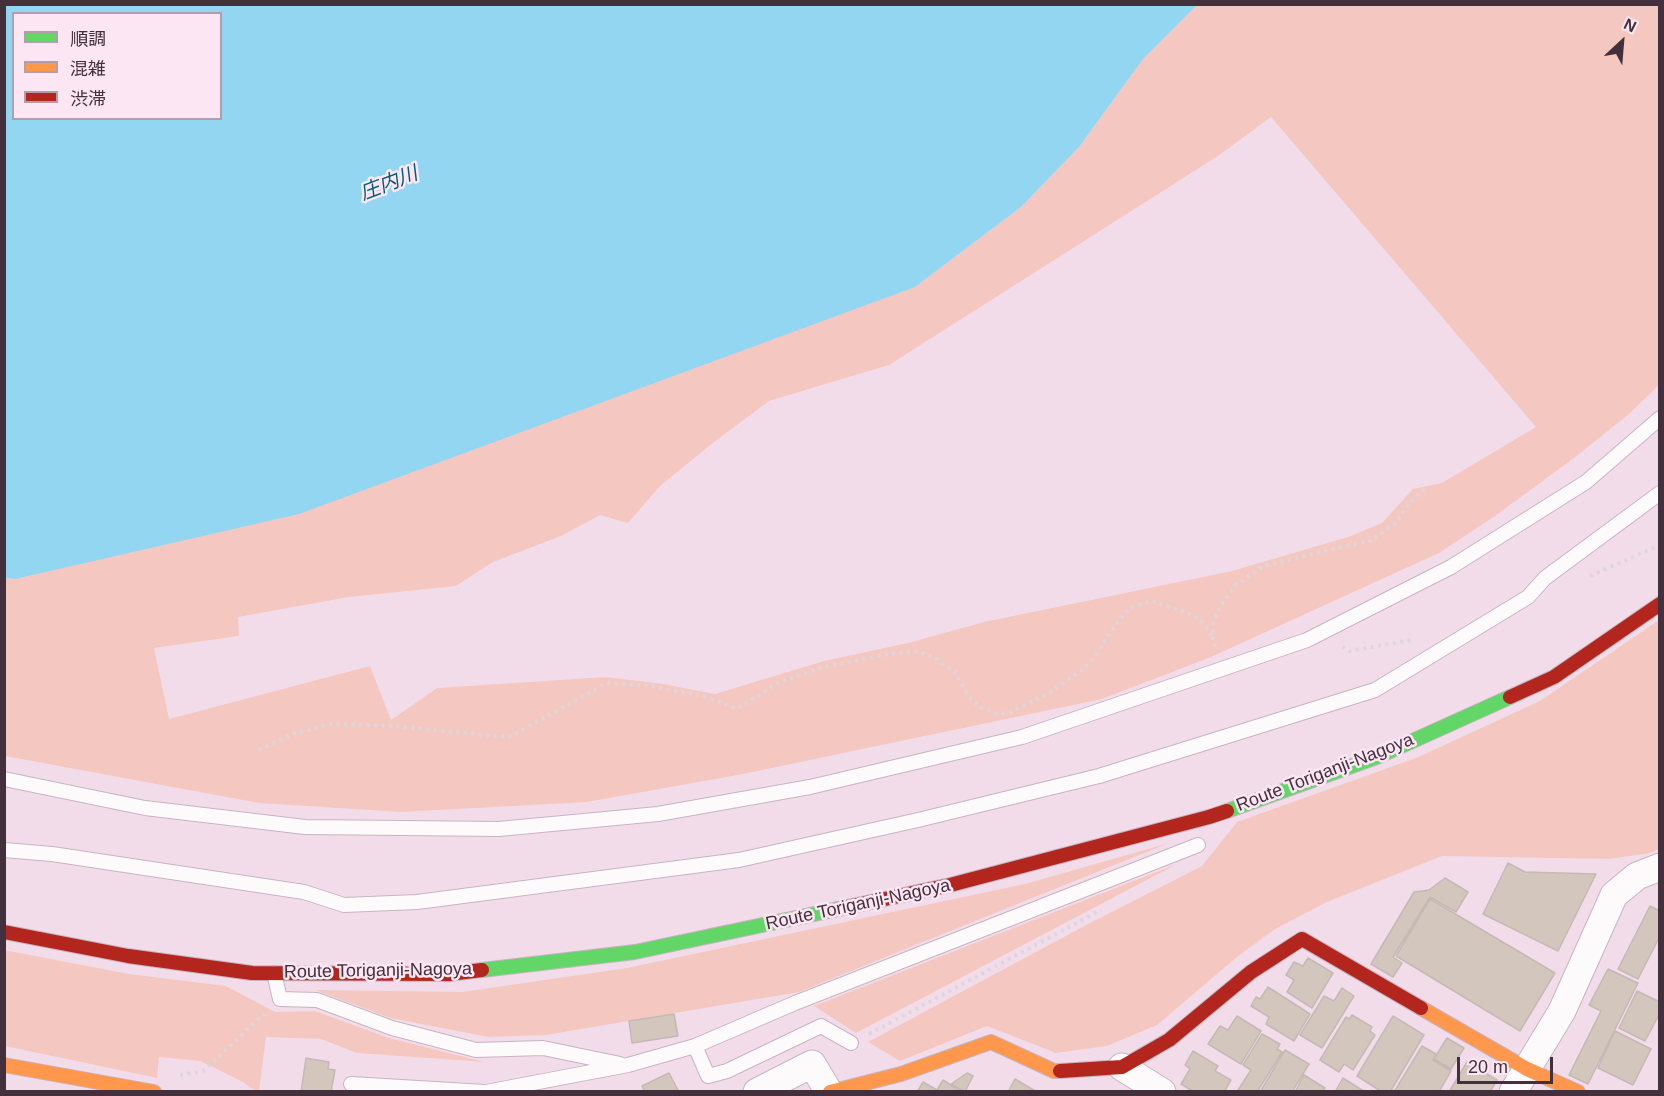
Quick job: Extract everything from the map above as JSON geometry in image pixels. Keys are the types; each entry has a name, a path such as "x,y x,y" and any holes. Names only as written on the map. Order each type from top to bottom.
{"main road":[{"name":"Route Toriganji-Nagoya","path":"4,932 128,956 252,973 449,974 635,952 950,885 1209,817 1377,757 1554,677 1659,603"},
{"path":"829,1092 901,1074 991,1042 1054,1071 1122,1067 1169,1040 1251,972 1302,939 1520,1080 1578,1092"},
{"path":"4,1065 154,1092"}],"street":[{"path":"1520,1080 1562,1011 1614,895 1652,876"},
{"path":"758,1092 813,1064 829,1092"},
{"path":"1122,1067 1162,1092"}],"lane":[{"path":"4,779 145,808 305,827 500,829 657,813 810,788 1022,737 1307,640 1450,567 1586,482 1659,418"},
{"path":"4,850 52,854 304,892 344,905 417,902 739,860 1099,776 1375,690 1528,597 1545,578 1659,493"},
{"path":"351,1084 485,1092 628,1065 695,1046 795,1002 1198,845"},
{"path":"274,973 280,999 317,1000 392,1028 476,1050 543,1048 628,1065"},
{"path":"695,1046 708,1076 726,1071 821,1026 851,1043"}],"path":[{"path":"1213,639 1213,624 1220,607 1235,585 1250,574 1264,566 1370,542 1396,523 1406,507 1427,486"},
{"path":"259,750 293,734 330,724 391,726 509,737 608,683 650,686 703,696 737,709 777,682 824,667 889,654 918,651 937,659 955,673 969,697 980,707 997,714 1011,712 1050,692 1083,669 1098,654 1109,634 1129,609 1152,601 1193,615 1205,625 1213,639 1222,669"},
{"path":"851,1043 1105,908"},
{"path":"175,1075 203,1071 280,999"}],"shaded area":[{"path":"1197,5 1659,5 1659,385 1629,414 1574,458 1495,516 1439,553 1211,657 1102,699 743,774 587,802 402,812 259,803 5,756 4,578 15,579 915,287 1021,207 1079,147 1143,59","holes":["1271,117 1536,427 1442,483 1413,489 1382,523 1348,537 1232,571 984,622 908,643 824,661 715,694 663,684 606,677 437,688 391,720 370,666 169,719 154,648 239,636 238,617 349,597 456,586 493,562 561,536 600,515 628,523 660,486 769,401 889,365 1218,156"]},
{"path":"1659,620 1659,849 1651,853 1608,859 1442,856 1327,902 1275,929 1237,957 1157,1025 1107,1046 1056,1053 987,1026 900,1061 868,1042 1088,924 1202,866 1237,822 1416,758 1540,701"},
{"path":"1169,843 799,992 546,1035 488,1037 391,1018 315,990 462,992 627,968 1025,884"},
{"path":"1177,864 856,1033 814,1006"},
{"path":"4,950 129,974 226,986 275,1012 315,1011 389,1038 485,1062 357,1053 321,1039 266,1037 259,1091 257,1092 243,1082 200,1061 159,1057 157,1078 5,1046"}],"water":[{"name":"庄内川","path":"5,4 1197,5 1143,59 1079,147 1021,207 915,287 299,514 15,579 4,578"}],"building":[{"path":"1508,863 1525,872 1596,874 1558,951 1483,914"},
{"path":"1445,878 1468,892 1456,912 1430,897 1393,957 1402,963 1393,977 1371,964 1414,892 1429,890"},
{"path":"1430,899 1555,973 1520,1031 1396,956"},
{"path":"1650,906 1660,911 1660,936 1638,979 1618,969"},
{"path":"1308,958 1333,973 1312,1008 1287,992 1294,980 1286,975 1294,962 1303,966"},
{"path":"1608,969 1638,983 1588,1084 1569,1075 1601,1011 1589,1005"},
{"path":"1268,987 1310,1014 1294,1041 1266,1024 1269,1017 1251,1006 1256,997 1260,999"},
{"path":"1342,988 1354,996 1322,1048 1300,1035 1324,996 1334,1001"},
{"path":"1637,991 1660,1002 1660,1013 1645,1041 1619,1028"},
{"path":"674,1014 678,1036 632,1043 629,1021"},
{"path":"1352,1015 1372,1027 1370,1031 1375,1035 1353,1070 1344,1064 1339,1072 1320,1060 1346,1017 1349,1019"},
{"path":"1237,1016 1261,1031 1241,1064 1208,1044 1220,1026 1228,1030"},
{"path":"1393,1016 1424,1035 1390,1092 1382,1092 1357,1076"},
{"path":"1615,1031 1651,1049 1633,1085 1598,1068"},
{"path":"1262,1034 1280,1044 1277,1049 1282,1052 1257,1092 1241,1092 1238,1090 1251,1070 1243,1065"},
{"path":"1447,1038 1464,1048 1451,1069 1434,1059"},
{"path":"1422,1046 1436,1054 1433,1060 1451,1071 1439,1092 1394,1092"},
{"path":"1285,1050 1309,1064 1292,1092 1260,1092"},
{"path":"1193,1051 1218,1066 1215,1071 1231,1080 1224,1092 1194,1092 1181,1084 1190,1069 1185,1065"},
{"path":"306,1058 329,1062 328,1069 335,1070 331,1092 301,1092"},
{"path":"1467,1062 1497,1080 1490,1092 1449,1092"},
{"path":"669,1073 679,1092 645,1092 642,1086"},
{"path":"967,1073 973,1076 965,1092 951,1084"},
{"path":"1304,1075 1325,1088 1323,1092 1295,1092"},
{"path":"1343,1078 1365,1092 1335,1092"},
{"path":"1015,1079 1037,1092 1008,1092"},
{"path":"943,1080 962,1092 917,1092 923,1082 937,1090"}],"traffic: fast":[{"path":"1227,811 1377,757 1510,697"},
{"path":"482,970 635,952 838,909"}],"traffic: slow":[{"path":"1421,1008 1527,1069 1578,1092"},
{"path":"830,1092 901,1074 991,1042 1054,1071 1060,1071"},
{"path":"4,1065 154,1092"}],"traffic: jam":[{"path":"1510,697 1554,677 1660,604"},
{"path":"838,909 950,885 1227,811"},
{"path":"4,932 128,956 252,973 449,974 482,970"},
{"path":"1060,1071 1122,1067 1169,1040 1251,972 1302,939 1421,1008"}]}
